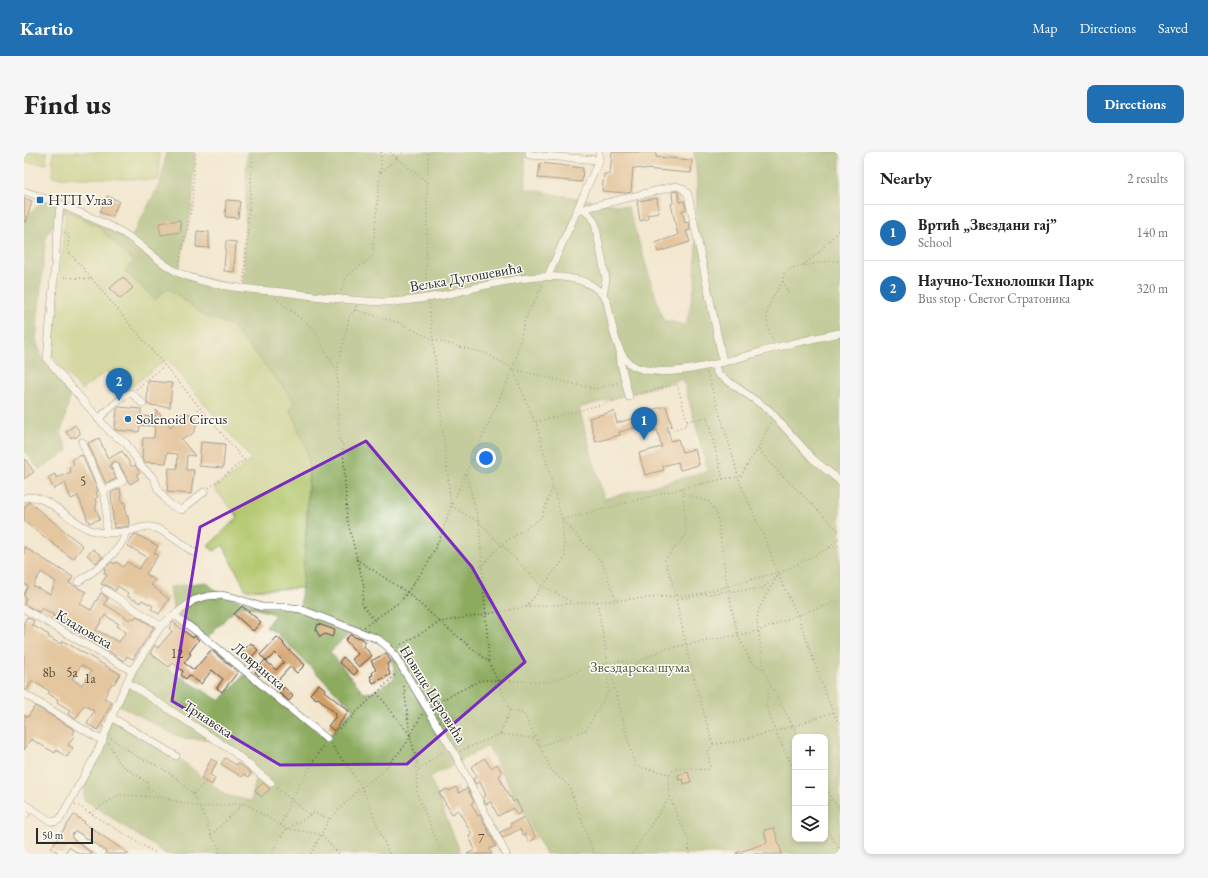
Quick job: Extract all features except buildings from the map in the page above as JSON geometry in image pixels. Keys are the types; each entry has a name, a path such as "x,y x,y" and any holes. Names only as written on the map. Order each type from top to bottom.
{"street":[{"path":"529,152 529,155 599,160"},
{"path":"548,276 578,213 599,160 599,152"},
{"path":"578,213 676,186 682,188 688,194 723,362"},
{"name":"Вељка Дугошевића","path":"24,191 60,204 120,231 169,268 197,280 225,286 356,301 400,302 488,284 548,276 567,277 579,280 598,290 603,295"},
{"path":"60,204 47,358 111,433 126,443 142,466 154,478 158,489 169,504 181,510 204,492"},
{"path":"578,213 590,215 595,223 606,279 603,295 607,301 620,352 620,364 629,397"},
{"path":"620,352 629,363 646,370 668,371 714,365 778,347 840,333"},
{"path":"714,365 718,374 770,410 813,459 840,481"},
{"path":"98,419 125,395 131,393 143,404"},
{"path":"82,442 103,491 106,503 106,533"},
{"path":"103,491 123,482 115,466"},
{"path":"24,498 31,496 46,501 82,526 91,530 106,533 125,532 145,527 160,530 194,552"},
{"path":"78,582 99,568 108,559 124,539 125,532"},
{"path":"105,590 161,626"},
{"name":"Новице Церовића","path":"174,615 194,600 208,596 222,595 262,607 286,607 300,609 379,640 388,647 395,656 426,709 455,754 506,854"},
{"name":"Кладовска","path":"24,609 132,671"},
{"path":"24,804 50,821 55,822 60,819 104,738 111,717 132,671 161,626 174,615"},
{"name":"Ловранска","path":"174,615 204,637 327,739"},
{"name":"Трнавска","path":"127,682 231,750 271,783"},
{"path":"24,694 104,738"},
{"path":"111,717 176,756"},
{"path":"76,836 102,854"}],"path":[{"path":"178,272 192,206 196,152"},
{"path":"243,288 253,152"},
{"path":"338,299 347,276 372,257 381,172 380,152"},
{"path":"390,152 428,183"},
{"path":"381,172 404,152"},
{"path":"428,152 426,277 451,506"},
{"path":"58,228 69,236 68,251 244,460 204,492"},
{"path":"803,265 818,253 840,229"},
{"path":"778,347 770,334 767,319 769,303 783,281 787,270 795,266 829,261 840,261"},
{"path":"358,631 401,601 428,563 441,536 451,506 512,369 525,319 548,276"},
{"path":"64,277 92,279"},
{"path":"783,281 788,292 786,296"},
{"path":"271,291 276,300 297,314 314,329 337,370"},
{"path":"356,301 355,310 349,317 337,370 339,440 343,445 347,519 364,586 362,604 374,620"},
{"path":"355,310 397,322 434,340 487,354 512,369 595,389 625,380"},
{"path":"131,393 164,366"},
{"path":"705,366 732,453 738,480 769,548 778,574 798,616 833,712 840,724"},
{"path":"512,369 538,429"},
{"path":"526,607 565,558 562,520 536,422 677,384 687,425 673,430"},
{"path":"200,408 194,417 207,416"},
{"path":"738,480 758,449 774,415"},
{"path":"687,421 707,417 723,479"},
{"path":"758,449 769,462 840,532"},
{"path":"466,474 479,522 484,614 489,662 510,710 500,734"},
{"path":"562,520 682,488 738,477"},
{"path":"481,568 501,545 541,518 553,486"},
{"path":"676,596 665,560 686,535 682,488"},
{"path":"683,494 709,502 717,512 727,586 738,635 751,662 764,670"},
{"path":"451,506 479,522 542,586 574,603"},
{"path":"562,520 602,562 616,600"},
{"path":"829,548 840,537"},
{"path":"395,656 399,646 440,622 526,607 700,594 778,574 829,548 840,545"},
{"path":"357,559 408,593 440,622 489,662"},
{"path":"689,854 689,840 670,798 668,780 670,774 675,769 709,769 708,752 713,744 692,672 676,599 729,591 761,589 778,574"},
{"path":"778,574 758,612 758,631 764,670 770,684 798,734"},
{"path":"311,854 330,819 362,787 381,774 406,744 426,709 481,680 548,682 591,666 620,661 634,664 664,649 758,631 840,601"},
{"path":"597,602 608,663 635,766 670,774"},
{"path":"540,746 586,730 608,692 608,663"},
{"path":"281,825 291,799 327,739 402,668"},
{"path":"404,683 410,736 419,769 450,746"},
{"path":"770,684 766,705 775,731 794,770"},
{"path":"377,693 410,736"},
{"path":"510,710 524,714 552,771 569,786 594,854"},
{"path":"713,744 733,742 794,726 833,712"},
{"path":"455,754 500,734 536,739"},
{"path":"104,738 119,742 136,756 158,766 177,778 193,794 205,818 210,835 219,847 219,854"},
{"path":"104,738 119,763 148,783 147,789 176,802"},
{"path":"327,739 362,787 389,854"},
{"path":"416,759 417,794 440,848 441,854"},
{"path":"193,794 206,782"},
{"path":"271,783 311,816"},
{"path":"828,791 840,809"},
{"path":"90,813 119,795 158,797 200,807 244,804 287,829 321,834 339,854"},
{"path":"632,854 670,798"},
{"path":"826,806 832,798"},
{"path":"70,802 156,854"},
{"path":"210,835 244,804"},
{"path":"271,854 285,830 314,814 330,819"},
{"path":"828,832 840,850"}],"highlighted area":[{"path":"366,441 472,567 525,662 407,764 280,765 172,701 200,527"}],"green space":[{"path":"24,152 47,152 46,164 24,162"},
{"path":"53,152 159,152 159,180 52,177"},
{"name":"Звездарска шума","path":"166,152 195,152 192,206 178,272 243,288 247,152 525,152 526,189 628,207 663,320 686,325 695,283 697,181 694,152 840,152 840,854 546,854 488,746 430,777 461,854 166,854 83,799 88,771 111,717 176,756 225,795 251,801 258,771 218,740 181,738 117,704 143,654 220,701 246,673 174,615 170,587 206,582 221,595 260,607 300,609 307,522 309,462 306,447 290,410 294,400 231,325 204,316 168,288 155,300 125,271 133,261 97,226 66,210 46,235 36,340 43,360 71,393 61,433 68,451 39,469 24,450 24,219 45,199 131,238 161,181","holes":["683,379 708,471 604,499 579,408","242,605 275,614 266,627 276,633 353,709 327,739 207,639 228,616","353,630 388,647 392,652 395,678 373,692 364,693 330,652"]},
{"path":"66,209 97,226 133,261 126,271 155,300 168,288 204,316 231,325 294,400 290,410 306,447 309,462 304,588 246,590 223,545 214,551 208,546 238,517 214,488 233,475 251,459 167,359 125,392 106,372 81,390 52,356"}],"place":[{"name":"НТП Улаз","path":"40,200"},
{"name":"Научно-Технолошки Парк","path":"119,401"},
{"name":"Solenoid Circus","path":"128,419"},
{"name":"Вртић „Звездани гај”","path":"644,440"}]}
